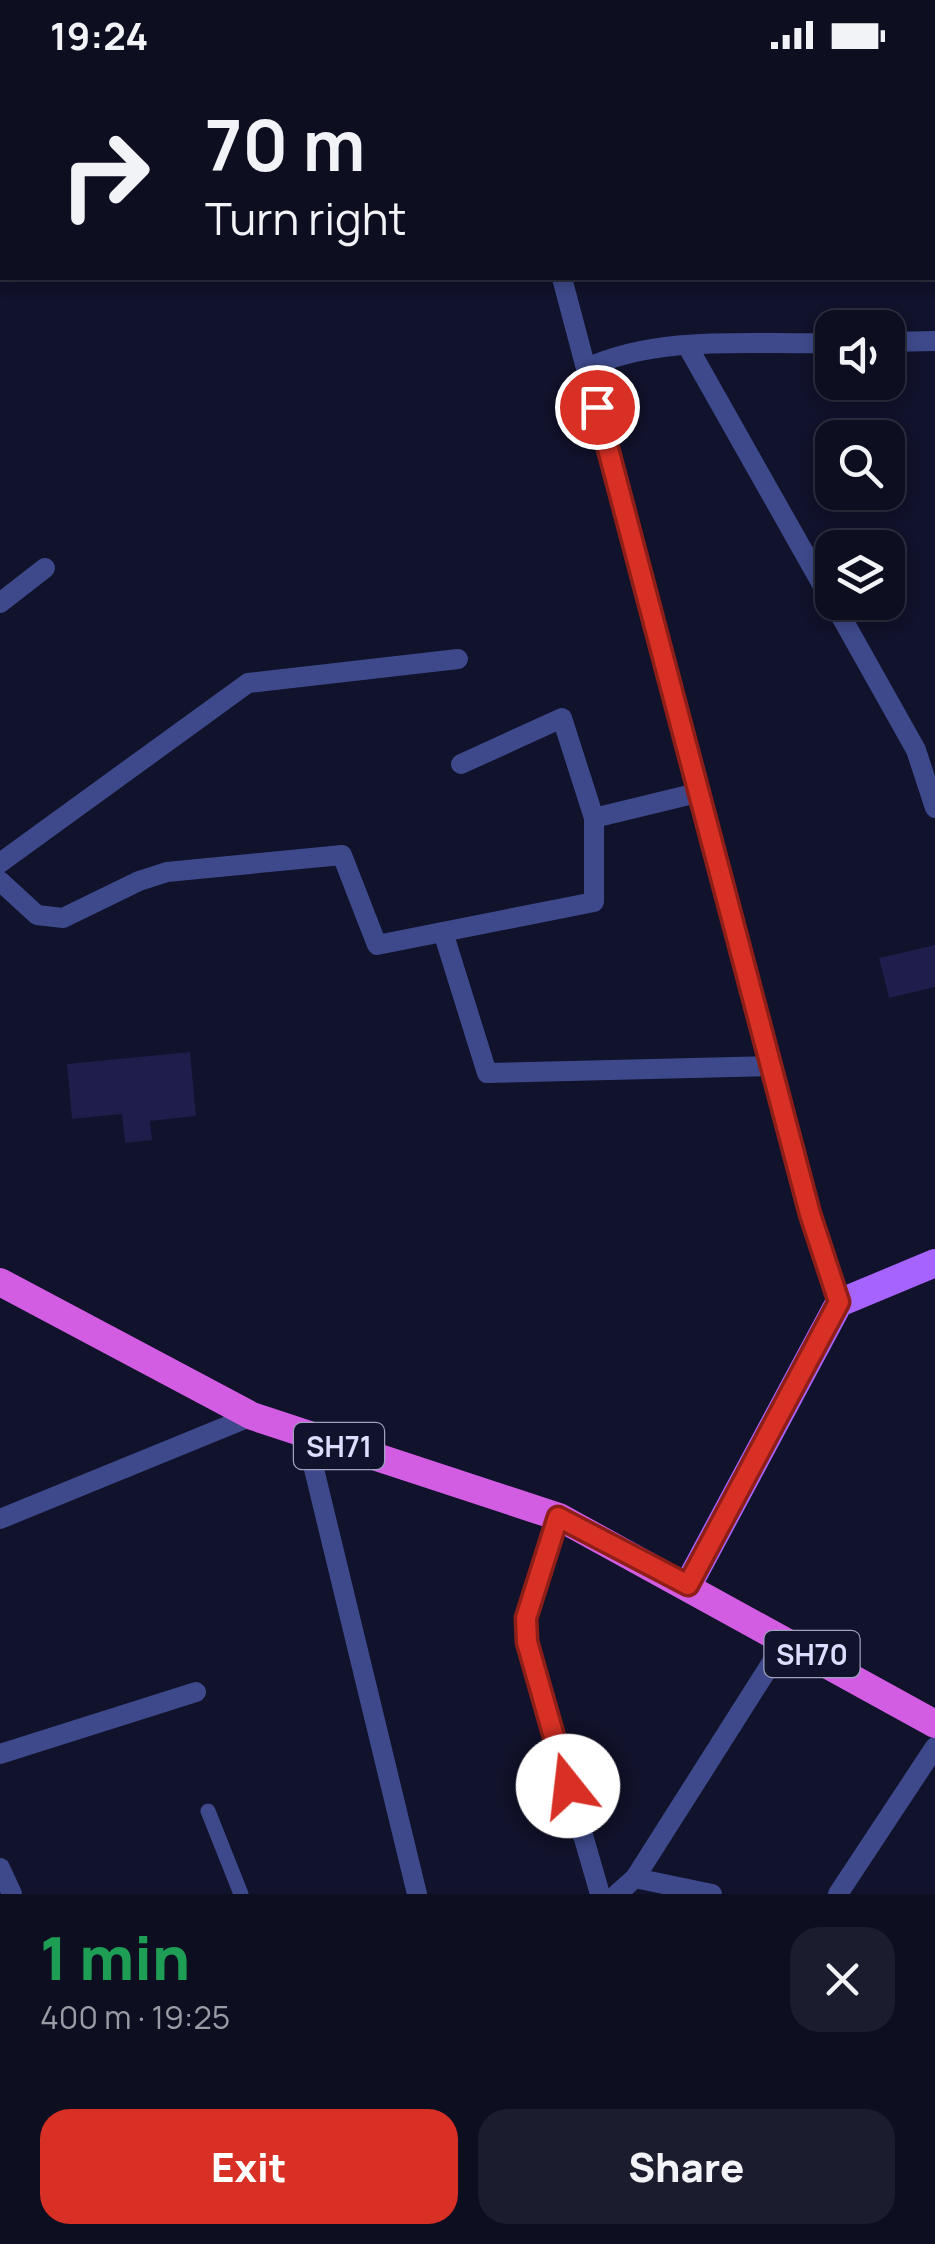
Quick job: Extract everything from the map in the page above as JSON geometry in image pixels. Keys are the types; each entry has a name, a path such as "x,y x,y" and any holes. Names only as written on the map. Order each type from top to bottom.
{"highway":[{"name":"SH71","path":"0,1282 252,1416 558,1517 688,1585"},
{"name":"SH70","path":"688,1585 935,1724"}],"main road":[{"path":"688,1585 839,1302 935,1263"}],"street":[{"path":"563,280 810,1214 839,1302"},
{"path":"905,342 930,341 935,362"},
{"path":"587,368 618,353 815,343"},
{"path":"688,347 815,570"},
{"path":"0,604 45,568"},
{"path":"843,620 916,750 935,808"},
{"path":"0,863 248,683 458,659"},
{"path":"0,881 38,915 64,918 138,881 167,872 342,854 377,945 594,902 594,818 562,718 461,764"},
{"path":"594,818 701,792"},
{"path":"443,932 487,1073 772,1066"},
{"path":"0,1520 252,1416"},
{"path":"306,1436 417,1894"},
{"path":"558,1517 526,1618 527,1642 600,1894"},
{"path":"712,1894 624,1889 786,1640"},
{"path":"0,1754 196,1692"},
{"path":"838,1894 935,1747"},
{"path":"0,1868 12,1894"}],"lane":[{"path":"208,1811 241,1894"}],"building":[{"path":"935,945 935,987 889,998 879,958"},
{"path":"190,1052 196,1116 150,1121 152,1140 125,1143 122,1114 72,1119 67,1064"}],"route":[{"path":"568,1786 527,1642 526,1618 558,1517 688,1585 839,1302 810,1214 716,846 597,407"}]}
